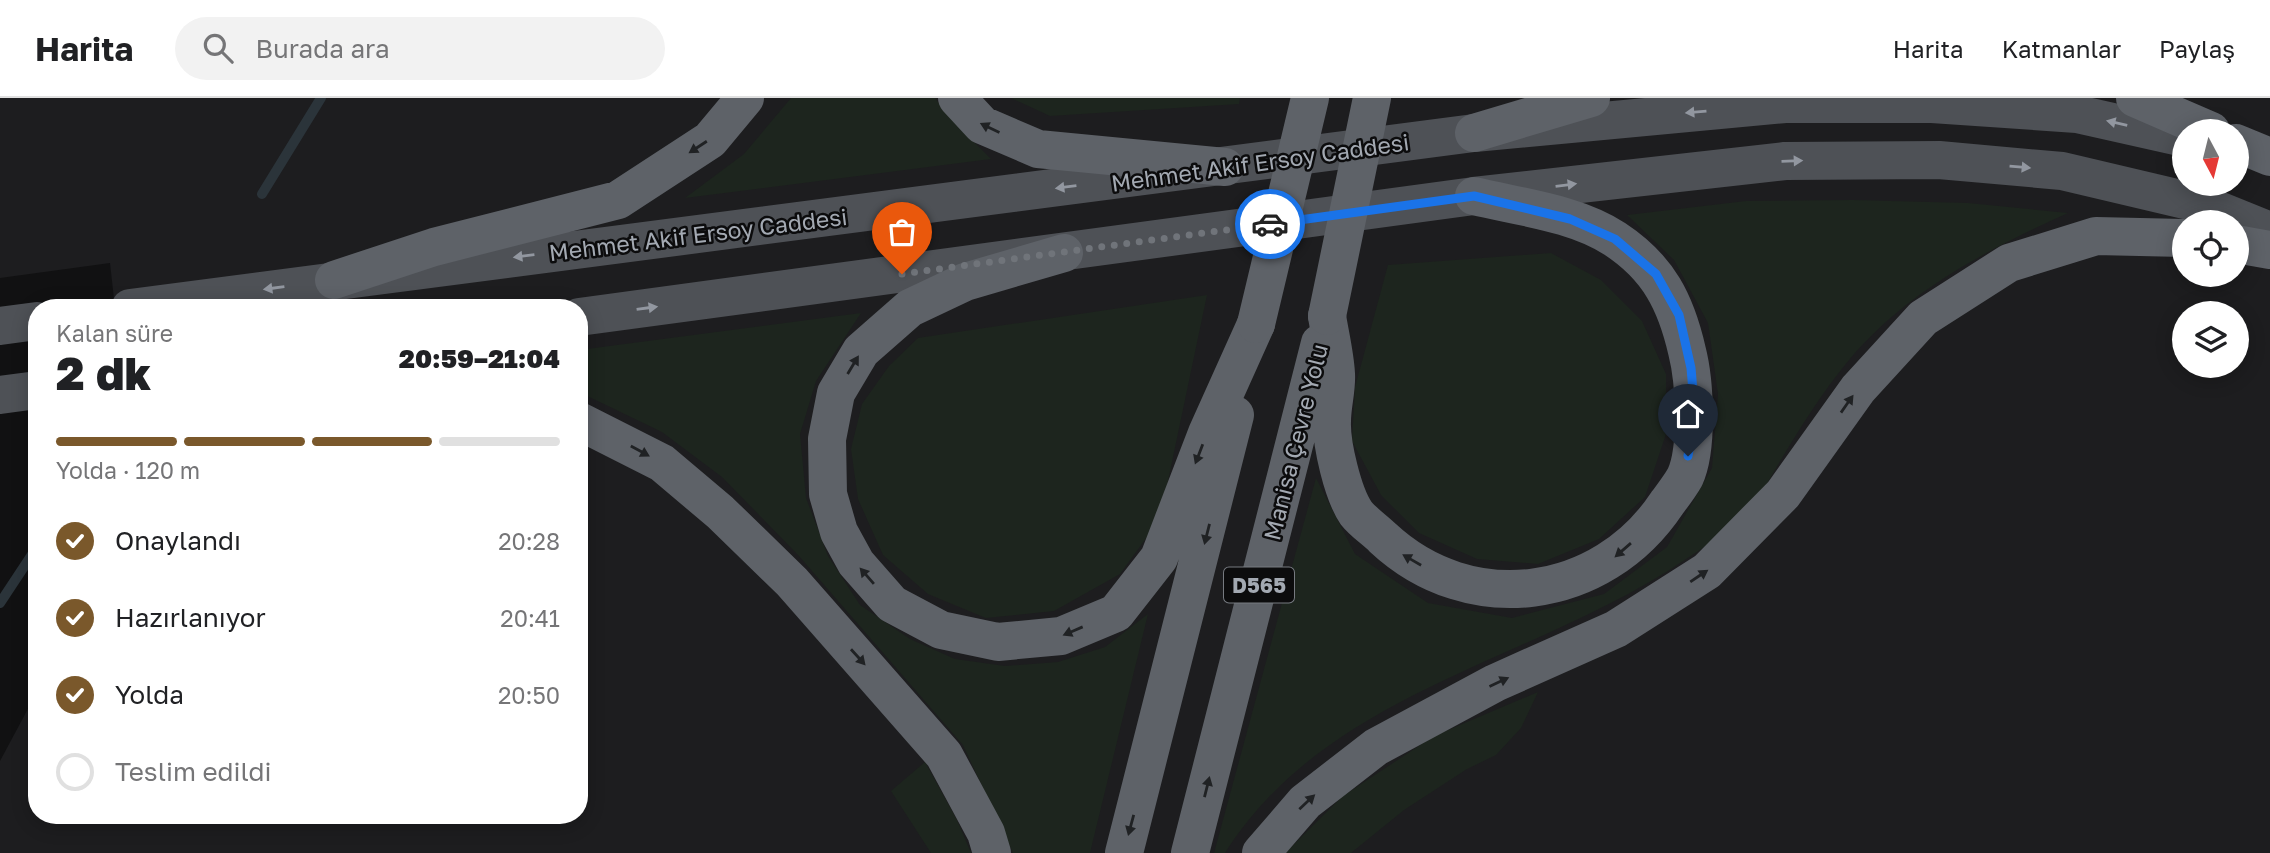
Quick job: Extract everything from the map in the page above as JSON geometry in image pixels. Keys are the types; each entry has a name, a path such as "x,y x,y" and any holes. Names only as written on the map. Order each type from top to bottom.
{"highway":[{"path":"334,280 434,247 618,200 710,140 745,98"},
{"path":"957,98 982,125 1038,149 1225,167"},
{"name":"D565","path":"1124,853 1206,537 1310,98"},
{"name":"D565","path":"1327,316 1372,98"},
{"path":"1474,133 1591,98"},
{"path":"2135,98 2183,119"},
{"path":"2249,149 2270,158"},
{"path":"1327,316 1336,374 1331,423 1338,464 1355,512 1397,552 1441,577 1496,591 1548,587 1605,565 1653,524 1685,476 1695,415 1691,368 1679,315 1656,274 1615,239 1570,219 1474,196"},
{"path":"1261,853 1305,802 1377,747 1494,683 1616,629 1707,571 1783,494 1858,388 1923,318 2009,263 2096,236 2172,237"},
{"path":"2249,246 2270,250"},
{"path":"1064,253 965,282 911,308 861,351 836,393 827,439 828,494 839,532 856,563 892,604 942,630 998,642 1061,636 1116,613 1159,558 1207,433 1256,324"},
{"name":"Manisa Çevre Yolu","path":"1190,853 1327,316"},
{"path":"588,426 662,463 720,512 792,582 944,755 986,833 992,853"}],"main road":[{"name":"Mehmet Akif Ersoy Caddesi","path":"239,299 334,280 1474,133 1785,104 1919,104 2077,114 2172,135"},
{"path":"2249,153 2270,158"},
{"path":"588,316 1474,196 1785,161 1939,160 2062,171 2206,205 2270,231"},
{"path":"0,326 28,322"},
{"path":"0,396 28,391"}],"shaded area":[{"path":"0,98 2270,98 2270,853 0,853 0,761 28,709 28,824 588,824 588,299 114,299 110,263 0,278"},
{"path":"791,98 935,98 950,118 991,159 685,198 744,154"},
{"path":"1011,98 1240,98 1239,104 1050,116"},
{"path":"1746,201 1968,203 2068,213 1950,274 1923,292 1872,335 1821,397 1754,504 1720,536 1627,594 1438,683 1377,715 1320,752 1268,798 1225,853 1214,853 1316,478 1355,554 1428,603 1512,618 1604,594 1667,547 1712,468 1718,394 1708,323 1674,260 1627,215"},
{"path":"1551,253 1601,280 1642,321 1666,374 1666,434 1645,497 1599,539 1538,564 1477,559 1419,533 1381,495 1352,441 1355,387 1388,265"},
{"path":"1207,295 1160,519 1120,574 1054,611 986,618 928,594 883,555 858,499 851,449 862,404 889,366 918,338"},
{"path":"861,313 816,381 800,434 806,498 828,556 860,605 910,639 955,659 1005,666 1058,662 1105,647 1148,614 1090,853 1013,853 963,745 799,556 722,477 662,432 588,396 588,349"},
{"path":"1538,692 1521,728 1496,755 1467,769 1404,810 1351,853 1285,853 1343,796 1434,736"},
{"path":"925,762 957,820 971,853 931,853 891,791"}],"waterway":[{"path":"262,194 321,98"},
{"path":"0,603 28,561"}],"way so far":[{"path":"902,274 1270,224"}],"route":[{"path":"1270,224 1474,196 1570,219 1615,239 1656,274 1679,315 1691,368 1695,415 1688,456"}]}
